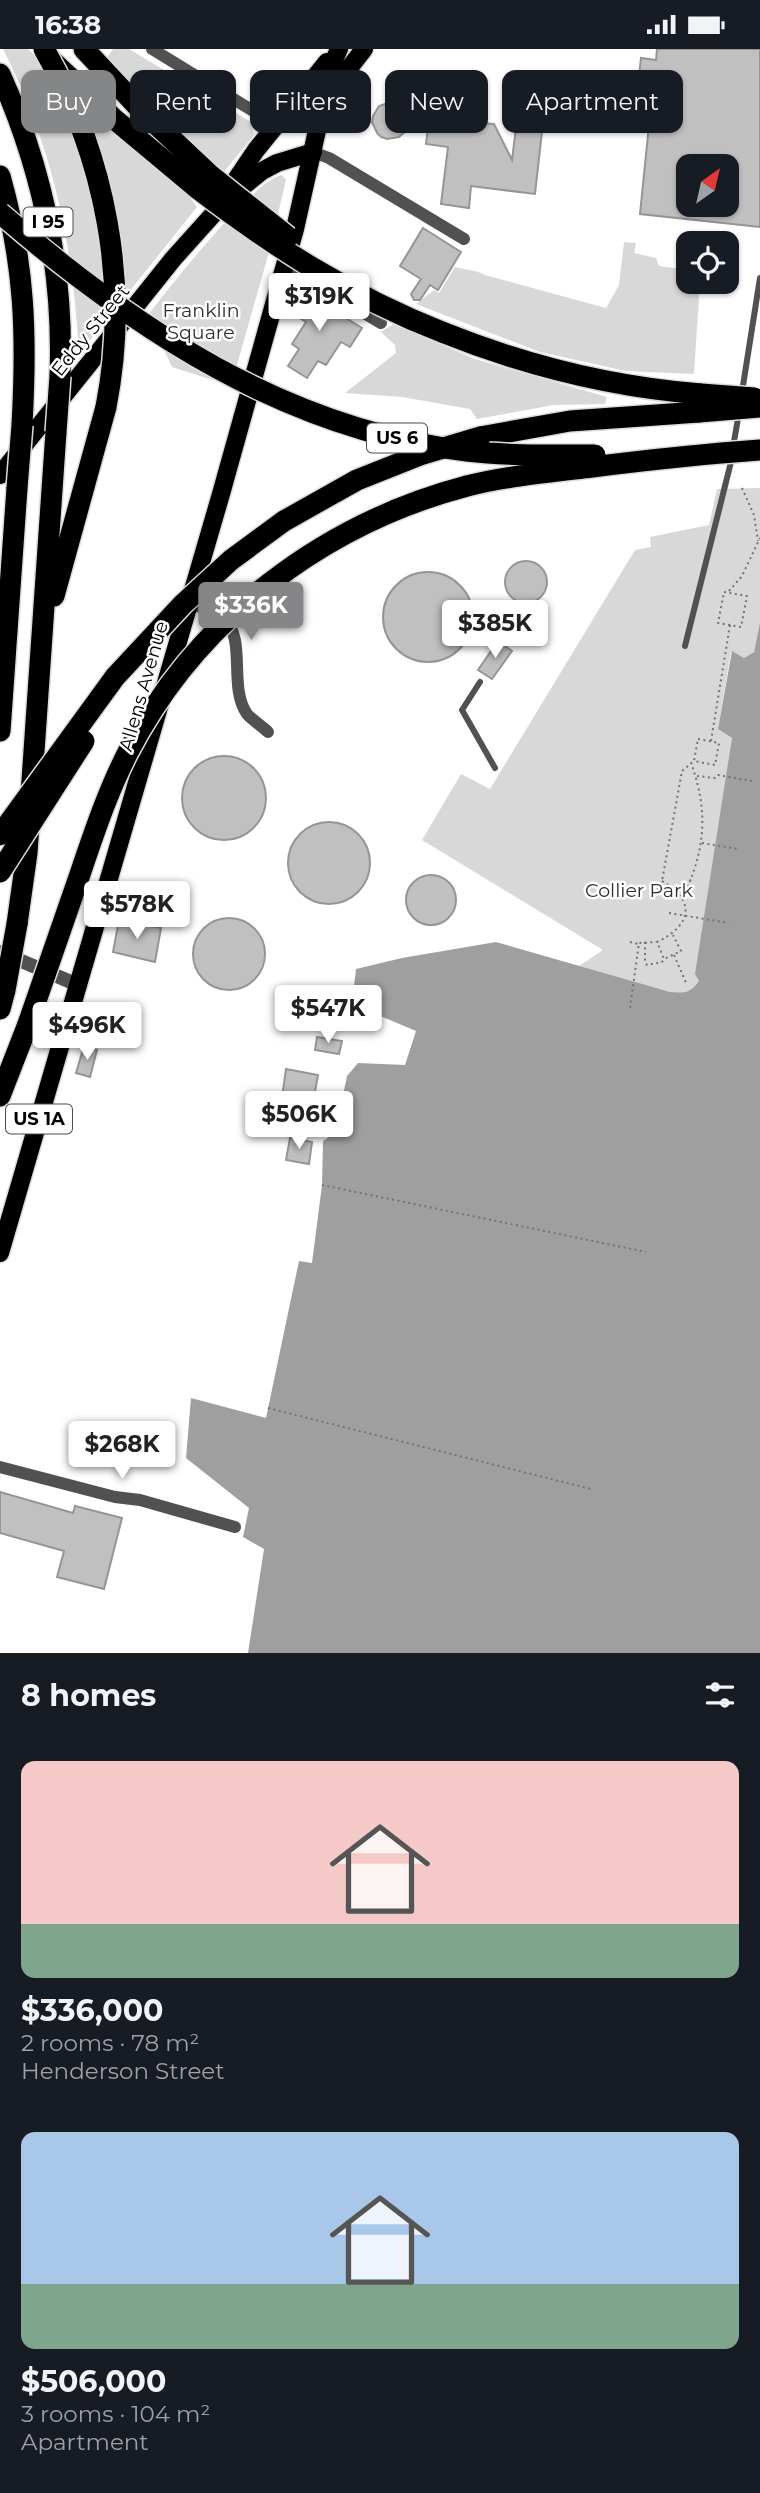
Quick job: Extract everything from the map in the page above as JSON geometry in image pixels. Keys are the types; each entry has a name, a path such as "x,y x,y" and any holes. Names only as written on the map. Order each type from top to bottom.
{"highway":[{"path":"43,49 113,118 204,182 271,242 327,278 384,308 498,353 551,369 700,403 760,407"},
{"path":"42,638 106,407 113,367 116,320 115,279 100,191 85,139 64,89 43,49"},
{"path":"91,57 163,132 204,182"},
{"name":"I 95","path":"0,74 32,158 49,224 58,290 60,376 27,853 2,1000"},
{"name":"I 95","path":"0,176 16,242 26,336 22,425 9,482 0,731"},
{"name":"US 6","path":"0,213 86,283 178,346 255,388 337,422 412,442 488,453 702,454"},
{"path":"0,835 96,701 190,596 231,560 302,510 377,471 430,451 480,437 570,421 700,403 760,398"},
{"path":"0,1095 28,1024 102,810 130,749 152,711 178,675 220,626 253,596 326,544 375,519 426,498 512,477 702,454 760,450"},
{"path":"0,872 120,683 153,637"}],"main road":[{"name":"Eddy Street","path":"322,70 339,49"},
{"name":"Allens Avenue","path":"328,70 339,49"},
{"name":"US 1A","path":"348,70 364,49"},
{"name":"Eddy Street","path":"215,212 244,166 270,133"},
{"name":"Allens Avenue","path":"0,1253 285,266 317,133"},
{"name":"Eddy Street","path":"9,482 173,259 215,212 255,175 277,163 313,152"}],"street":[{"path":"152,49 250,109"},
{"path":"313,152 329,158 464,239"},
{"path":"285,266 381,323"},
{"path":"189,604 218,614 228,623 234,640 237,691 247,713 268,732"},
{"path":"0,952 78,985"},
{"path":"0,1468 115,1497 140,1500 235,1527"}],"lane":[{"path":"685,646 729,477 760,278"},
{"path":"480,682 462,711 495,768"}],"path":[{"path":"727,593 747,596 741,627 718,623 724,592 727,593 742,576 759,540 754,515 742,488"},
{"path":"711,741 730,625"},
{"path":"630,942 657,942 673,935 679,929 684,916 683,897 692,879 701,843 703,805 693,762 698,739 719,743 715,765 693,762 682,771 662,881 658,889"},
{"path":"696,775 715,778 718,775 752,782"},
{"path":"701,843 738,849"},
{"path":"674,888 692,879"},
{"path":"662,881 683,897"},
{"path":"669,913 729,923"},
{"path":"645,941 645,963 647,965 662,962 664,958 681,951 673,935"},
{"path":"657,942 664,958"},
{"path":"630,1009 639,944"},
{"path":"673,954 687,985"},
{"path":"322,1185 646,1252"},
{"path":"268,1408 592,1489"}],"green space":[{"path":"3,49 28,49 50,70 21,70 21,88"},
{"path":"113,49 129,49 164,70 130,70 130,84 107,58"},
{"path":"236,113 250,121 250,133 254,135 223,173 180,133 236,133"},
{"path":"39,133 116,133 188,195 197,207 79,351 65,233"},
{"name":"Franklin Square","path":"282,175 286,180 269,252 231,386 172,367 148,315 232,215 252,195"},
{"path":"624,242 636,243 634,253 656,258 659,266 676,268 676,294 699,294 694,374 626,371 540,352 416,304 434,290 439,293 455,267 606,308 619,285"},
{"path":"393,324 475,359 607,397 605,404 554,405 477,419 470,409 402,397 345,393 396,353 395,345 381,332"},
{"name":"Collier Park","path":"760,488 760,622 754,652 744,658 731,652 718,729 732,738 699,981 693,990 687,993 667,991 579,966 603,950 422,840 461,774 490,789 635,550 651,547 650,537 709,525 717,489"}],"shaded area":[{"path":"760,622 760,1653 248,1653 264,1549 243,1537 249,1508 186,1458 191,1398 266,1418 299,1261 312,1263 322,1185 323,1141 335,1133 347,1076 358,1063 405,1065 416,1031 352,1004 356,969 496,942 670,992 683,992 693,988 699,981 695,974 732,738 718,729 732,651 744,658 754,652"}],"building":[{"path":"657,49 760,49 760,227 640,214 648,133 683,133 683,70 640,70 641,58 656,60"},
{"path":"385,104 385,133 404,133 399,137 387,139 377,133 372,122 379,106"},
{"path":"488,124 494,124 512,160 515,133 542,133 535,194 471,186 469,208 441,204 448,147 426,144 427,133 488,133"},
{"path":"423,228 461,252 438,290 430,285 420,300 414,300 411,294 421,279 400,266"},
{"path":"304,288 321,297 318,301 362,328 350,347 341,342 326,365 318,361 307,378 288,366 299,349 292,344 306,322 290,312"},
{"path":"526,561 541,567 547,582 541,597 526,603 511,597 505,582 511,567"},
{"path":"428,572 445,576 460,585 469,600 473,617 469,634 460,649 445,658 428,662 411,658 396,649 387,634 383,617 387,600 396,585 411,576"},
{"path":"498,641 512,651 492,679 478,670"},
{"path":"224,756 240,759 254,768 263,782 266,798 263,814 254,828 240,837 224,840 208,837 194,828 185,814 182,798 185,782 194,768 208,759"},
{"path":"329,822 345,825 358,834 367,847 370,863 367,879 358,892 345,901 329,904 313,901 300,892 291,879 288,863 291,847 300,834 313,825"},
{"path":"431,875 449,882 456,900 449,918 431,925 413,918 406,900 413,882"},
{"path":"229,918 249,924 259,934 265,954 259,974 249,984 229,990 209,984 199,974 193,954 199,934 209,924"},
{"path":"119,920 161,928 155,962 113,952"},
{"path":"317,1037 342,1041 339,1054 315,1050"},
{"path":"84,1046 97,1050 90,1077 76,1073"},
{"path":"286,1069 318,1075 313,1103 282,1098"},
{"path":"290,1138 312,1142 309,1164 286,1160"},
{"path":"0,1492 73,1513 75,1506 122,1518 104,1589 57,1577 64,1551 0,1533"}]}
